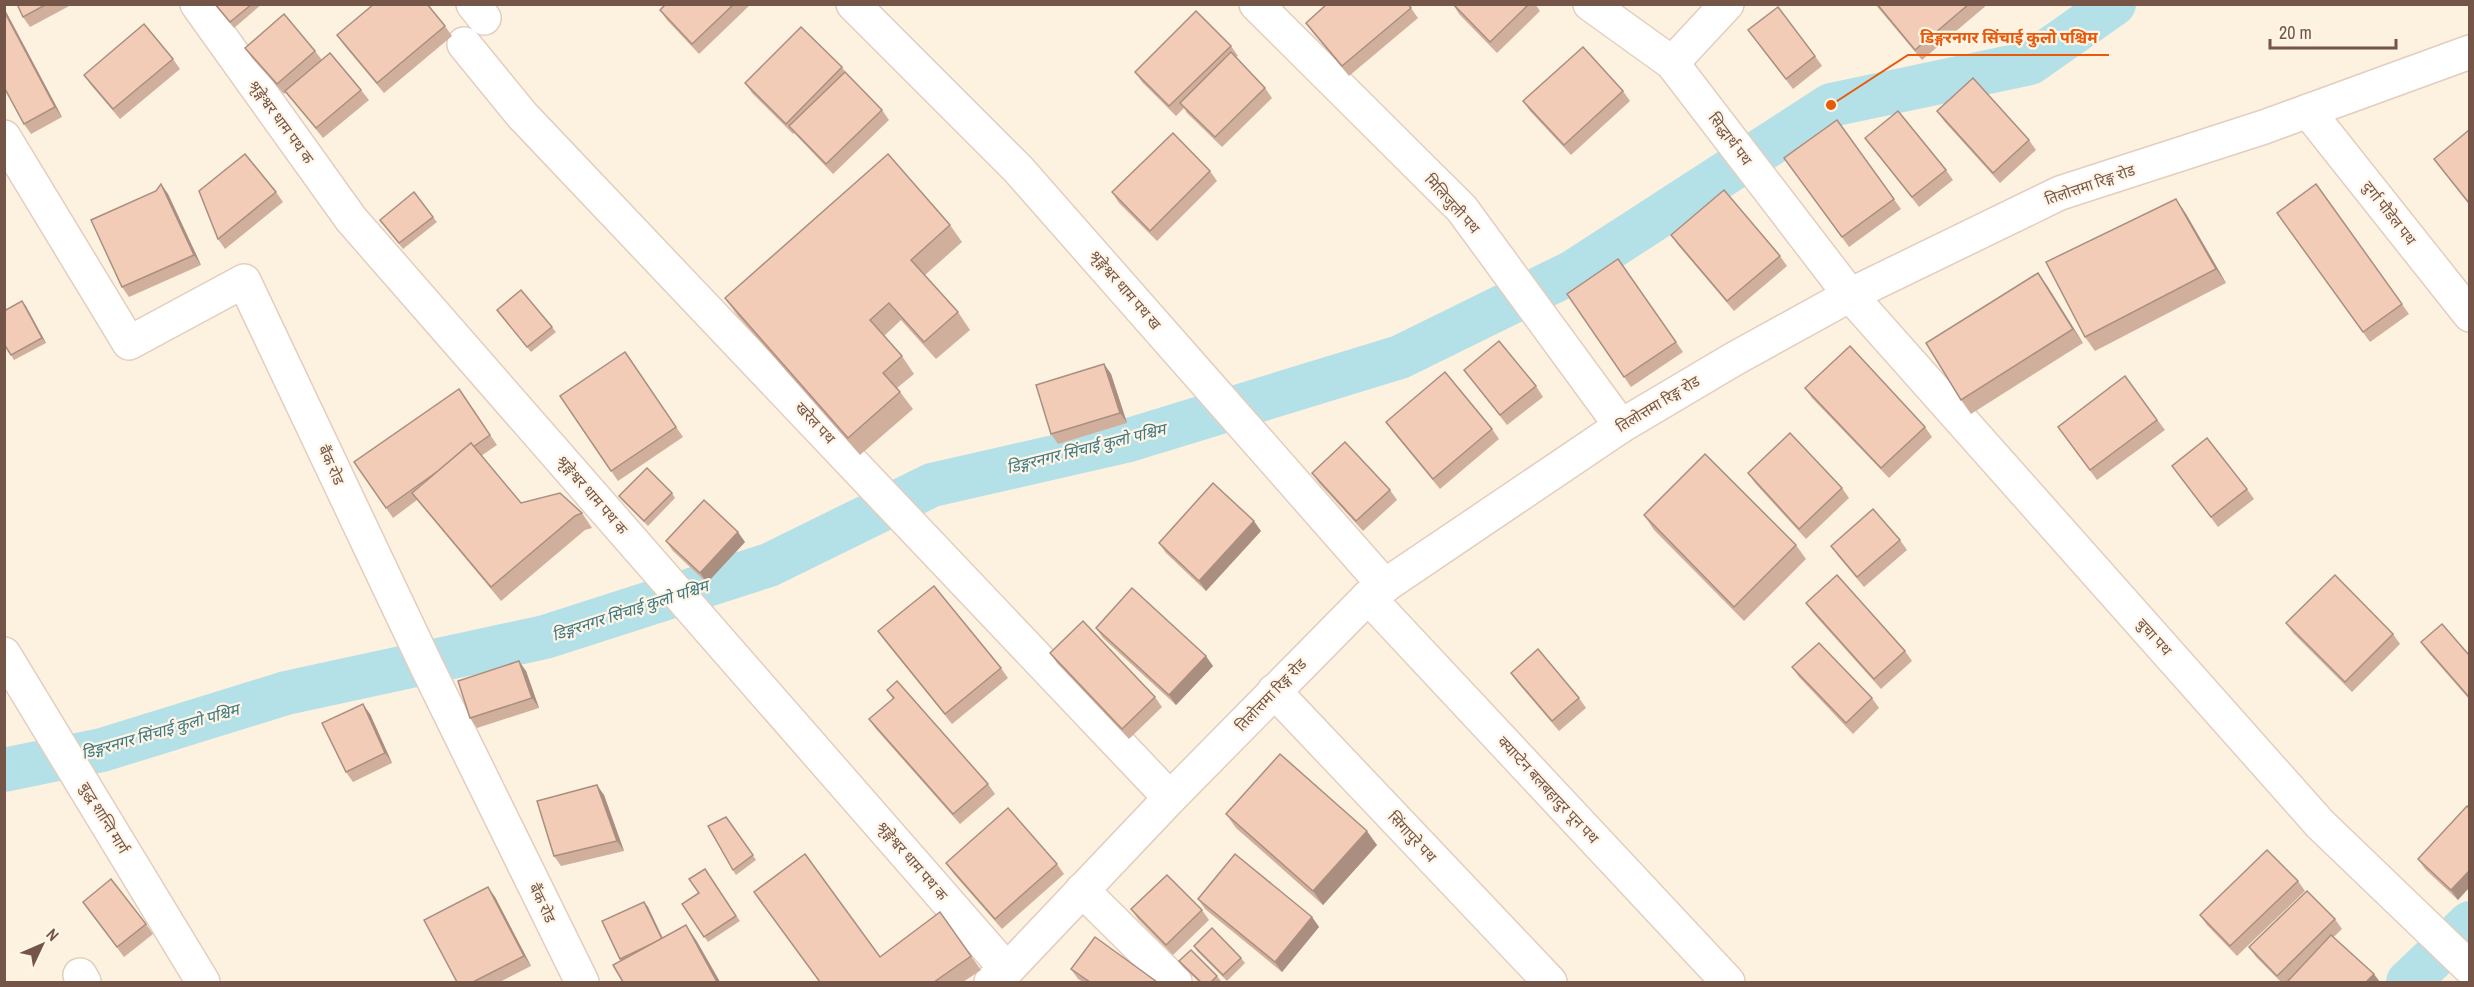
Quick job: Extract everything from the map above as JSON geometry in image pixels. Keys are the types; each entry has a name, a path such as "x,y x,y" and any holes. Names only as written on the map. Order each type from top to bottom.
{"street":[{"name":"श्रृङ्गेश्वर धाम पथ क","path":"197,4 351,219 743,668 999,976"},
{"name":"श्रृङ्गेश्वर धाम पथ ख","path":"853,4 1018,169 1219,397 1376,591"},
{"name":"मिलिजुली पथ","path":"1256,4 1462,210 1621,426"},
{"name":"सिद्धार्थ पथ","path":"1590,4 1681,76 1850,295"},
{"path":"1681,76 1727,4"},
{"name":"खरेल पथ","path":"464,44 522,115 1170,798"},
{"name":"तिलोत्तमा रिङ्ग रोड","path":"999,976 1274,691 1376,591 1621,426 1734,359 1850,295 2060,193 2264,128 2469,52"},
{"name":"दुर्गा पौडेल पथ","path":"2308,111 2469,315"},
{"name":"बैंक रोड","path":"4,137 129,343 244,281 423,658 582,982"},
{"name":"बुचा पथ","path":"1850,295 2320,824 2454,953"},
{"name":"क्याप्टेन बलबहादुर पून पथ","path":"1376,591 1728,982"},
{"name":"बुद्ध शान्ति मार्ग","path":"4,654 203,982"},
{"name":"सिंगापुरे पथ","path":"1274,691 1550,982"},
{"path":"1082,890 1175,982"}],"building":[{"path":"17,4 47,4 23,17"},
{"path":"215,4 252,4 230,22"},
{"path":"374,4 427,4 445,26 377,83 337,35"},
{"path":"666,4 734,4 692,44 660,10"},
{"path":"1327,4 1408,4 1411,8 1342,66 1306,23"},
{"path":"1453,4 1529,4 1490,42"},
{"path":"1877,4 1969,4 1915,50"},
{"path":"1778,7 1815,56 1786,79 1748,30"},
{"path":"4,11 55,107 24,124 4,87"},
{"path":"1196,11 1231,46 1169,106 1135,72"},
{"path":"284,14 315,51 277,84 245,48"},
{"path":"144,24 173,59 113,109 84,75"},
{"path":"801,27 842,67 786,124 745,83"},
{"path":"1583,47 1623,91 1564,145 1523,101"},
{"path":"1231,52 1265,88 1215,137 1180,103"},
{"path":"330,53 361,90 316,128 285,91"},
{"path":"845,72 882,110 826,164 789,126"},
{"path":"1973,78 2029,140 1993,173 1937,111"},
{"path":"1898,111 1946,170 1912,197 1865,138"},
{"path":"1837,120 1894,199 1842,237 1784,158"},
{"path":"2469,130 2469,203 2434,159"},
{"path":"1173,133 1210,171 1150,231 1112,192"},
{"path":"245,154 276,192 218,239 199,191"},
{"path":"888,154 950,225 911,260 958,312 924,342 889,303 870,320 902,356 883,373 900,392 848,438 725,298"},
{"path":"161,184 194,255 122,287 91,220 156,191"},
{"path":"2316,184 2402,304 2363,332 2277,213"},
{"path":"1724,190 1780,256 1727,301 1671,235"},
{"path":"414,192 433,217 399,243 380,220"},
{"path":"2176,199 2216,269 2085,337 2046,262"},
{"path":"1618,259 1676,342 1624,377 1567,294"},
{"path":"2038,273 2073,329 1961,400 1926,343"},
{"path":"521,290 552,327 527,347 497,310"},
{"path":"22,301 42,338 11,355 4,344 4,311"},
{"path":"1499,341 1536,386 1500,415 1464,370"},
{"path":"1850,346 1925,427 1881,468 1805,388"},
{"path":"625,352 676,427 611,471 560,396"},
{"path":"1104,364 1120,413 1051,434 1036,385"},
{"path":"1445,372 1492,429 1433,479 1386,422"},
{"path":"2125,376 2157,420 2090,470 2058,427"},
{"path":"459,389 490,435 473,447 471,443 438,471 386,508 354,462"},
{"path":"1790,433 1842,488 1799,529 1748,473"},
{"path":"2207,438 2247,489 2211,517 2172,466"},
{"path":"1345,442 1390,490 1356,521 1312,473"},
{"path":"471,443 521,503 560,493 582,513 575,516 491,587 412,493"},
{"path":"1705,454 1796,545 1734,607 1644,515"},
{"path":"647,468 672,493 644,521 619,496"},
{"path":"1213,483 1254,521 1199,581 1159,543"},
{"path":"704,500 738,532 700,573 666,541"},
{"path":"1873,509 1900,540 1857,577 1831,546"},
{"path":"1837,575 1905,651 1874,679 1806,603"},
{"path":"2335,575 2393,634 2345,682 2286,623"},
{"path":"934,586 1001,668 945,714 878,631"},
{"path":"1132,588 1206,656 1169,695 1096,628"},
{"path":"1083,621 1155,697 1122,729 1050,653"},
{"path":"2442,624 2469,655 2469,697 2421,642"},
{"path":"1819,643 1872,698 1846,723 1792,667"},
{"path":"1538,649 1579,698 1552,721 1511,673"},
{"path":"519,661 532,698 470,718 458,681"},
{"path":"897,681 988,784 953,814 869,719 894,698 887,690"},
{"path":"363,704 385,753 346,772 322,723"},
{"path":"1280,754 1367,831 1313,891 1226,814"},
{"path":"597,785 617,841 554,856 537,801"},
{"path":"2467,806 2469,808 2469,871 2451,890 2418,859"},
{"path":"1008,808 1057,864 995,919 946,863"},
{"path":"726,817 753,855 733,870 708,826"},
{"path":"2267,850 2298,881 2230,946 2200,915"},
{"path":"805,854 880,957 940,912 971,956 934,982 820,982 754,892"},
{"path":"1235,854 1312,917 1275,962 1198,899"},
{"path":"705,869 736,916 704,937 682,904 699,893 689,879"},
{"path":"1167,875 1202,910 1166,945 1131,909"},
{"path":"111,879 146,924 117,947 83,902"},
{"path":"488,887 524,956 473,982 457,982 424,920"},
{"path":"2307,891 2335,919 2277,976 2249,947"},
{"path":"644,902 662,939 620,959 602,921"},
{"path":"686,925 717,982 623,982 613,965"},
{"path":"1212,928 1241,958 1223,975 1194,946"},
{"path":"2331,935 2374,974 2366,982 2287,982"},
{"path":"1095,937 1157,982 1090,982 1071,969"},
{"path":"1191,950 1217,976 1211,982 1201,982 1179,961"}],"waterway":[{"name":"डिङ्गरनगर सिंचाई कुलो पश्चिम","path":"4,770 102,750 286,693 545,637 769,565 932,485 1129,440 1400,357 1573,272 1831,105 2030,63 2114,4"},
{"path":"2408,982 2470,923"}],"place":[{"name":"डिङ्गरनगर सिंचाई कुलो पश्चिम","path":"1831,105"}]}
